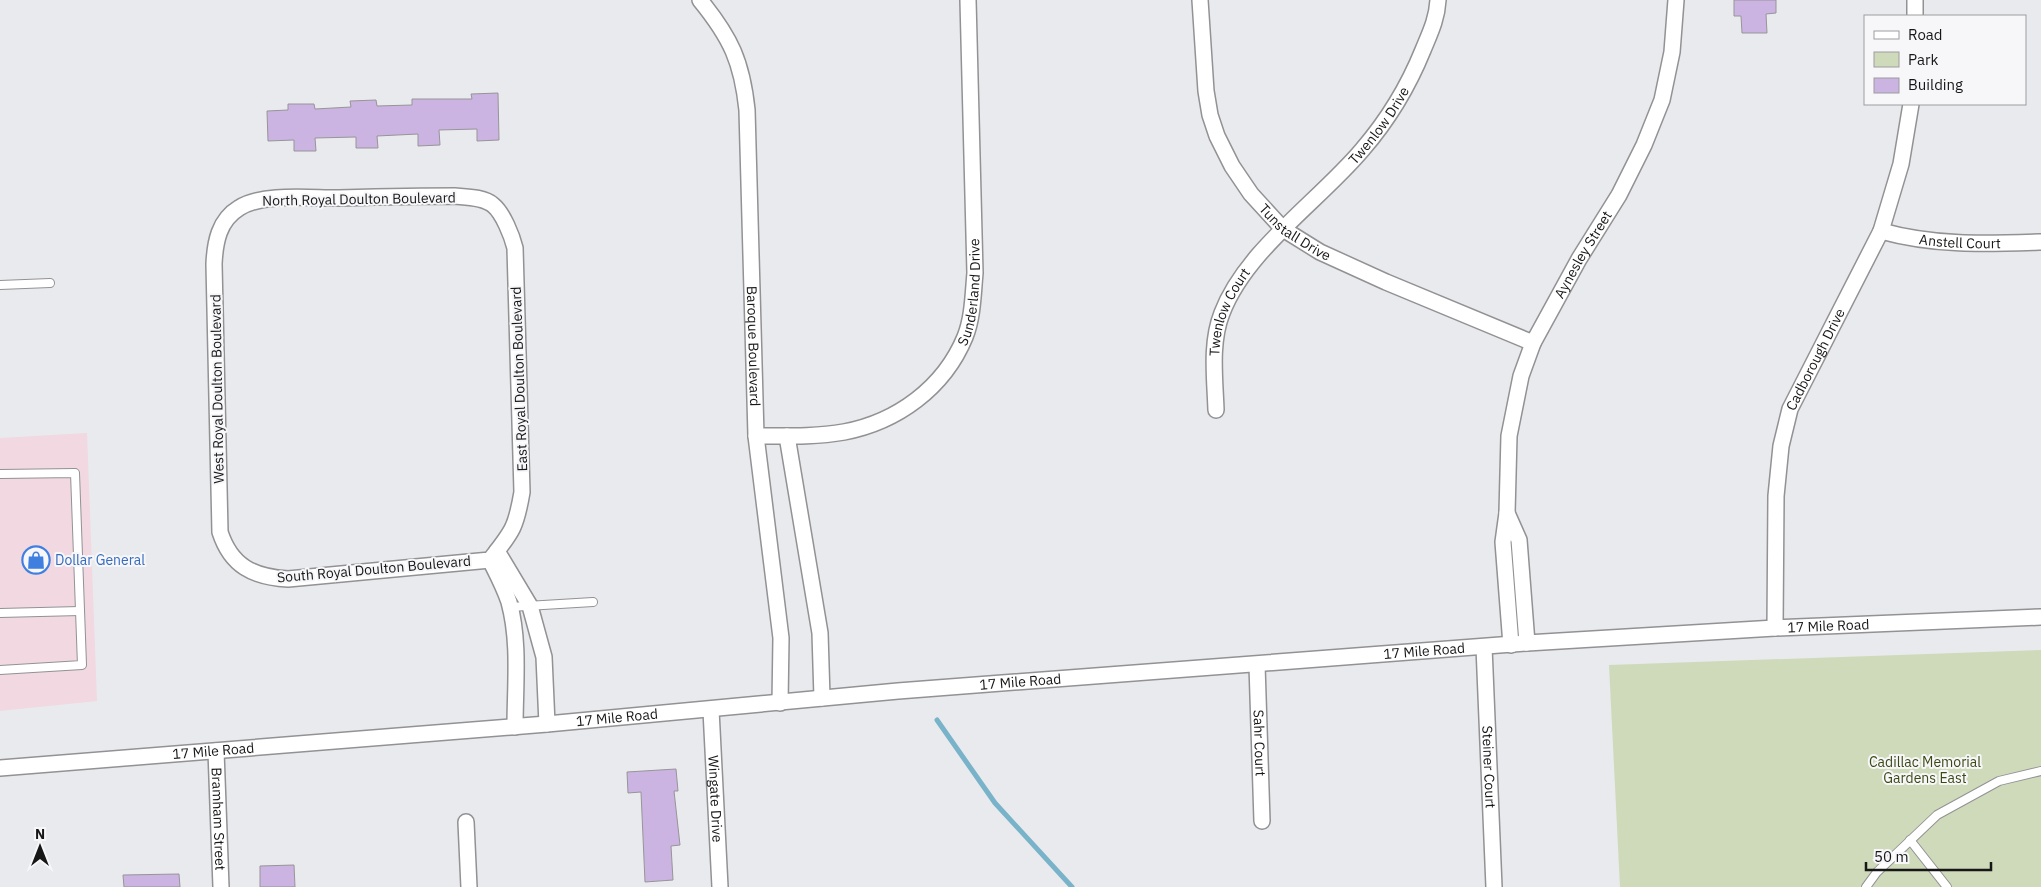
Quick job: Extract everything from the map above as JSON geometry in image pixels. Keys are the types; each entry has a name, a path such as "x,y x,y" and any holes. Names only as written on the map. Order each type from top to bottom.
{"street":[{"name":"Baroque Boulevard","path":"700,0 720,24 735,54 744,82 747,110 756,436 781,638 780,703"},
{"name":"Sunderland Drive","path":"756,436 843,432 870,425 892,416 929,390 942,376 965,336 973,304 975,273 968,0"},
{"name":"Tunstall Drive","path":"1200,0 1206,91 1210,115 1217,136 1232,166 1251,194 1283,229 1320,252 1533,344"},
{"name":"Twenlow Drive","path":"1283,229 1361,151 1397,104 1415,71 1433,29 1438,0"},
{"name":"Aynesley Street","path":"1511,645 1503,542 1507,513 1509,436 1521,376 1533,344 1579,259 1619,195 1644,145 1662,100 1672,52 1676,0"},
{"path":"1915,15 1914,0 1926,0"},
{"name":"Cadborough Drive","path":"1775,628 1776,496 1781,446 1790,408 1881,231 1901,164 1911,105"},
{"name":"North Royal Doulton Boulevard","path":"228,216 240,207 273,199 454,196 479,200 493,205"},
{"name":"East Royal Doulton Boulevard","path":"493,205 504,220 512,237 514,248 522,492 515,526 508,538 493,555"},
{"name":"West Royal Doulton Boulevard","path":"228,216 217,238 214,251 214,284 220,532 225,547 234,560"},
{"name":"Twenlow Court","path":"1216,410 1214,356 1221,315 1232,290 1283,229"},
{"name":"Anstell Court","path":"1881,231 1905,238 1943,243 2041,242"},
{"path":"787,436 820,634 822,698"},
{"name":"Aynesley Street","path":"1507,513 1519,540 1527,643"},
{"path":"493,555 530,606 544,656 547,724"},
{"path":"493,555 514,624 516,657 515,727"},
{"name":"South Royal Doulton Boulevard","path":"234,560 251,571 267,578 288,579 493,555"},
{"name":"17 Mile Road","path":"0,768 515,727 711,710 822,698 1527,643 1775,628 2041,617"},
{"name":"Steiner Court","path":"1484,647 1494,887"},
{"name":"Sahr Court","path":"1257,665 1262,821"},
{"name":"Wingate Drive","path":"711,710 720,887"},
{"name":"Bramham Street","path":"216,750 221,887"},
{"path":"466,822 469,887"}],"lane":[{"path":"0,285 50,283"},
{"path":"0,474 75,473 82,666 0,670"},
{"path":"510,607 593,602"},
{"path":"0,613 80,611"},
{"path":"1866,887 1876,872 1937,815 1999,781 2041,771"},
{"path":"1910,840 1947,887"}],"shaded area":[{"path":"87,433 97,701 0,711 0,438"}],"green space":[{"name":"Cadillac Memorial Gardens East","path":"2041,650 2041,887 1620,887 1609,665"}],"building":[{"path":"1734,0 1776,0 1776,13 1766,14 1767,33 1742,33 1741,16 1734,16"},
{"path":"498,93 499,140 477,141 477,129 439,130 440,145 418,146 418,134 377,136 378,148 356,148 356,137 315,138 316,151 294,151 294,140 268,141 267,111 288,110 288,104 314,104 315,109 351,107 350,101 376,100 377,106 412,105 412,99 472,99 471,94"},
{"path":"676,769 678,791 674,791 680,845 671,846 673,880 645,882 641,792 628,793 627,772"},
{"path":"294,865 295,887 260,887 260,866"},
{"path":"179,874 180,887 124,887 123,875"}],"waterway":[{"path":"937,720 995,803 1072,887"}],"place":[{"name":"Dollar General","path":"36,560"}]}
